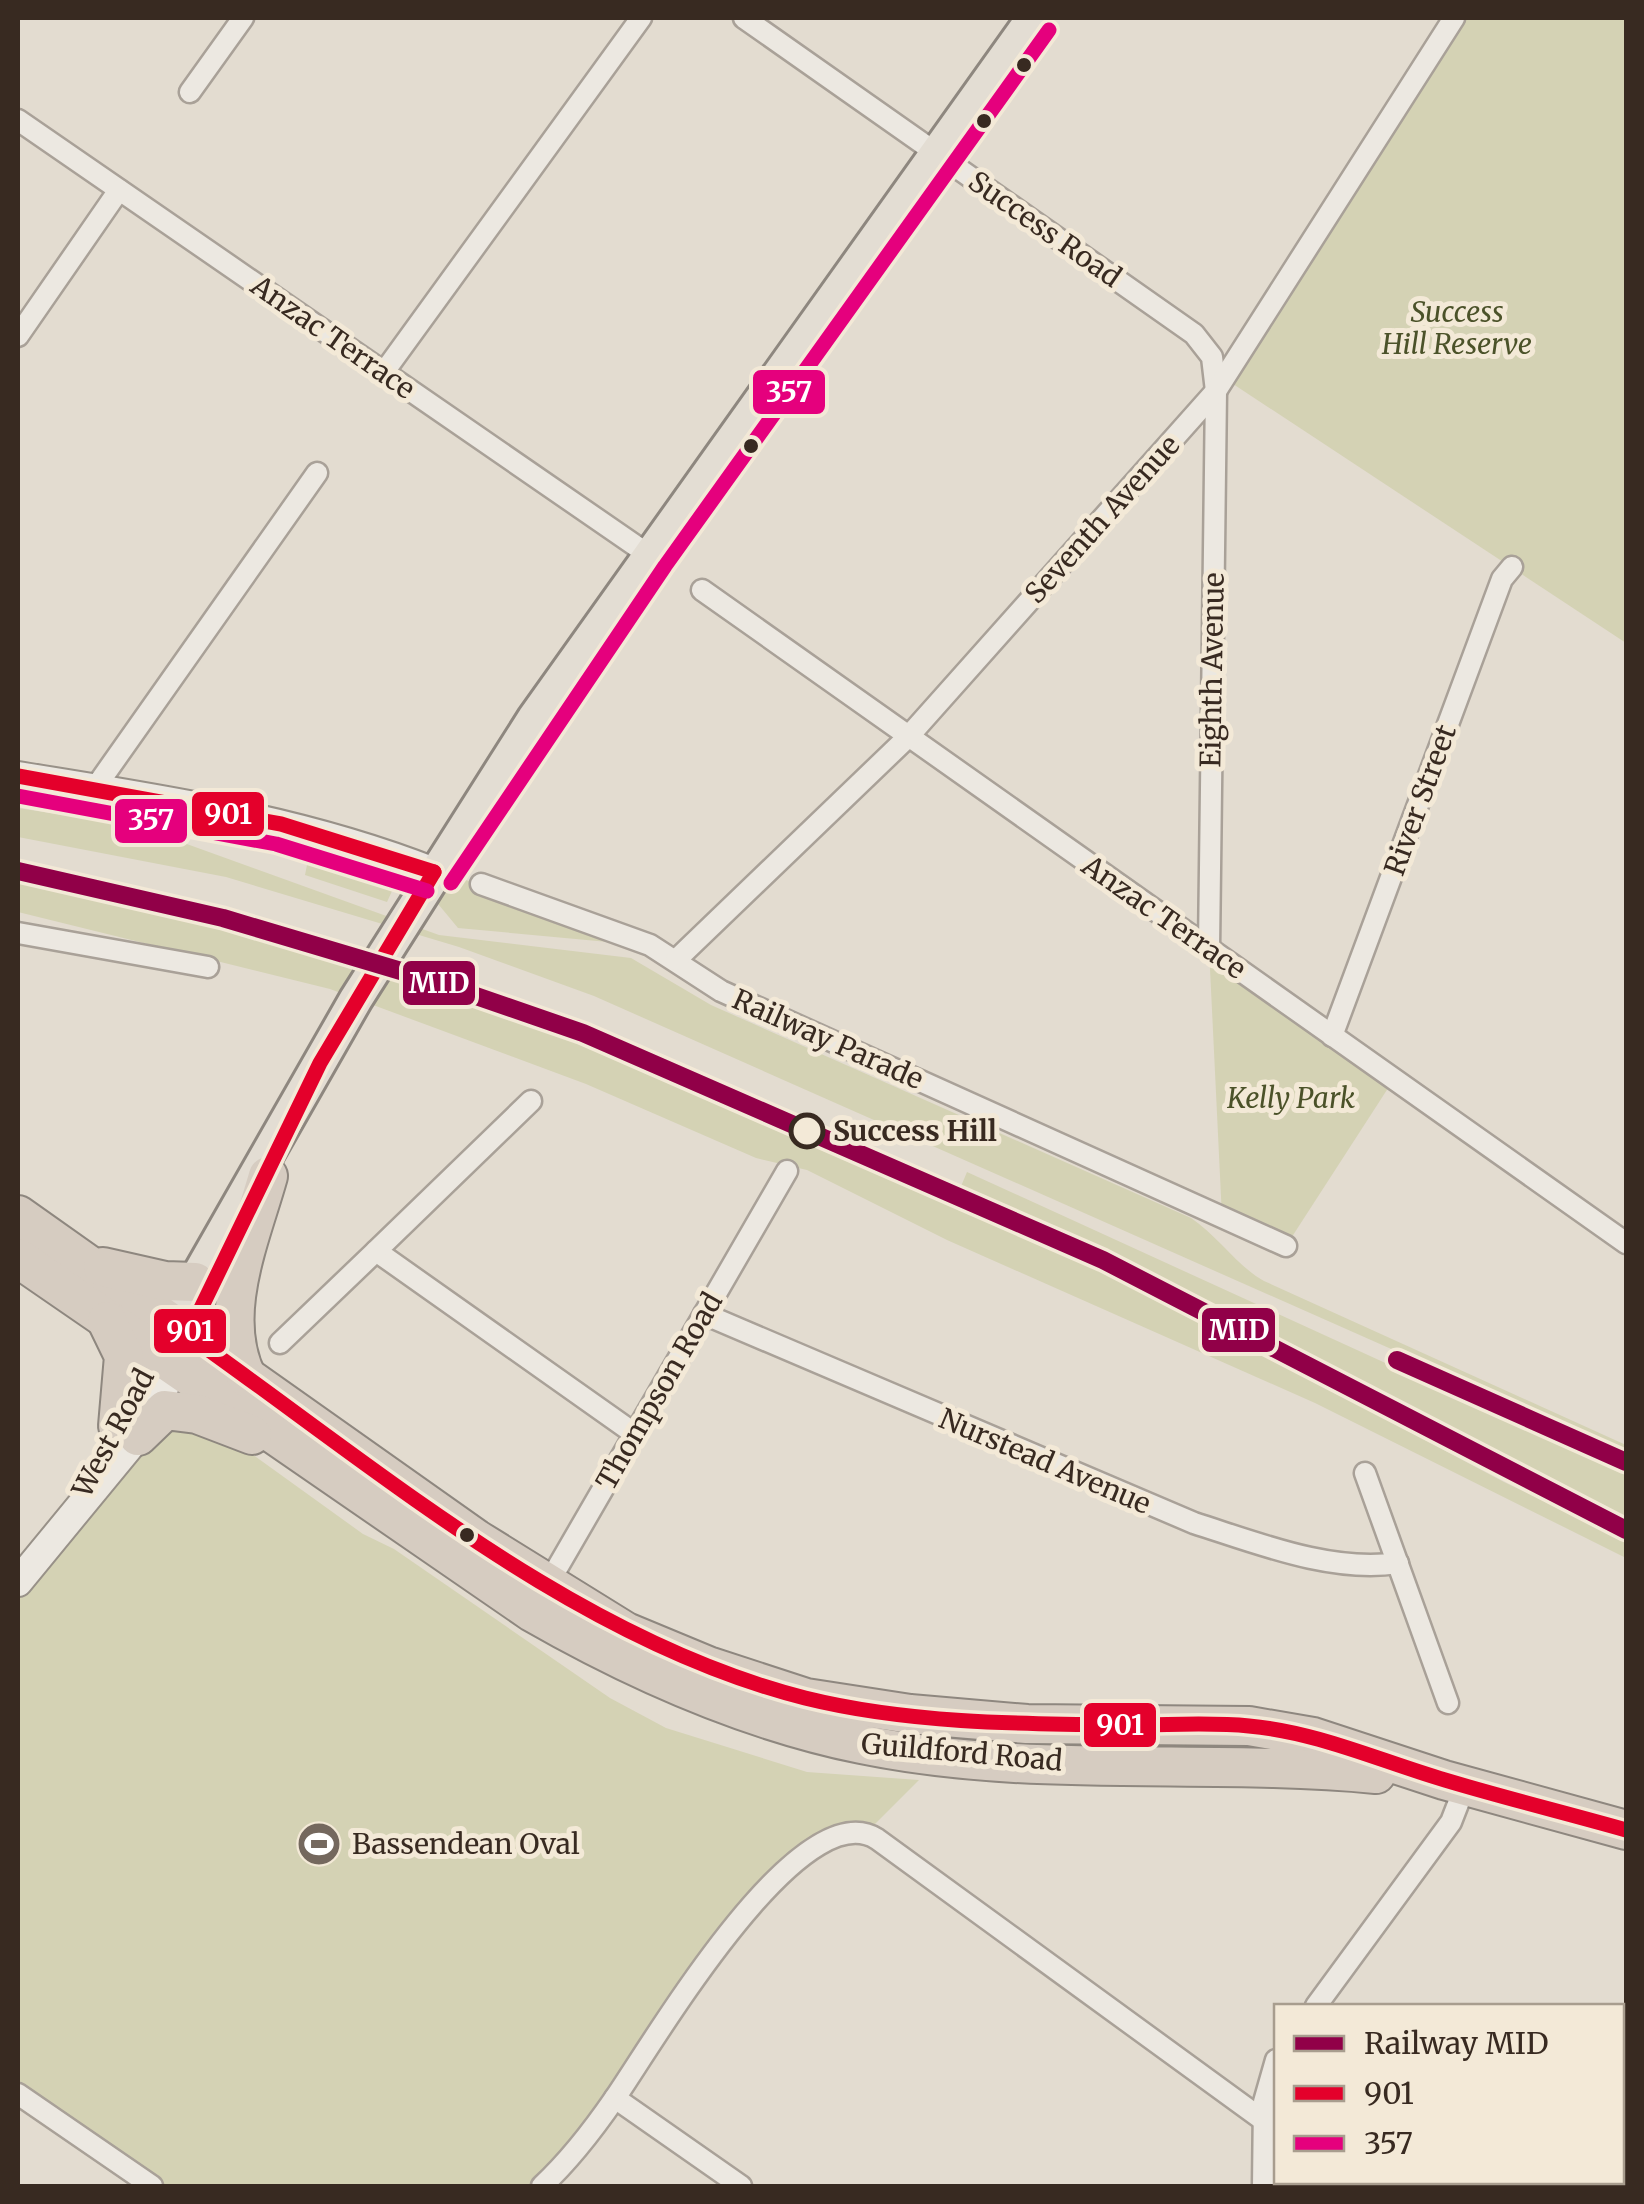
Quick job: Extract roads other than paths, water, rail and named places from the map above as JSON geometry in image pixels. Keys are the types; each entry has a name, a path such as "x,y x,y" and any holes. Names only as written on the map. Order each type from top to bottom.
{"highway":[{"path":"247,1378 235,1353 234,1308 268,1176"},
{"name":"Guildford Road","path":"18,1215 78,1255 292,1446 540,1598 708,1666 806,1698 910,1714 1027,1724 1249,1726 1313,1736 1454,1783 1626,1830"},
{"path":"78,1255 115,1272 184,1284 195,1282"},
{"name":"Guildford Road","path":"18,1259 107,1321 173,1343 247,1378 476,1539 540,1598"},
{"path":"107,1321 124,1356 128,1431 166,1410 197,1414 272,1444 292,1446"}],"main road":[{"path":"173,1343 195,1282 356,998 425,885 648,555 1033,18"},
{"path":"173,1343 268,1176 320,1064"}],"street":[{"path":"190,92 243,18"},
{"path":"384,372 641,18"},
{"name":"Success Road","path":"744,18 1206,343 1212,357 1216,391"},
{"name":"Seventh Avenue","path":"676,960 908,737 1216,391 1454,18"},
{"name":"Anzac Terrace","path":"18,120 648,555"},
{"path":"18,336 119,190"},
{"name":"Eighth Avenue","path":"1208,948 1216,391"},
{"path":"95,788 318,473"},
{"name":"River Street","path":"1332,1036 1502,579 1512,567"},
{"name":"Anzac Terrace","path":"702,590 1626,1243"},
{"path":"18,776 302,827 425,885"},
{"name":"Railway Parade","path":"481,884 650,945 721,991 1286,1246"},
{"path":"18,933 208,966"},
{"path":"280,1343 531,1101"},
{"name":"Thompson Road","path":"540,1598 787,1171"},
{"path":"376,1251 635,1434"},
{"name":"Nurstead Avenue","path":"704,1314 1194,1524 1276,1549 1368,1567 1398,1563"},
{"name":"West Road","path":"18,1582 128,1431 173,1343"},
{"path":"1365,1473 1448,1702"},
{"path":"1317,2004 1452,1822 1454,1783"},
{"path":"542,2186 615,2098 756,1900 815,1847 839,1834 867,1832 1263,2120"},
{"path":"1263,2186 1263,2120 1274,2069"},
{"path":"18,2094 152,2186"},
{"path":"615,2098 741,2186"}],"waterway":[{"path":"1508,2184 1512,2186"}],"rail line":[{"name":"MID","path":"18,871 223,918 421,977 583,1033 1103,1260 1626,1530"},
{"name":"MID","path":"1397,1360 1626,1462"}],"place":[{"name":"Success Hill","path":"807,1131"},
{"name":"Bassendean Oval","path":"319,1844"}],"park label":[{"name":"Success Hill Reserve","path":"1457,328"},
{"name":"Kelly Park","path":"1291,1098"}]}
